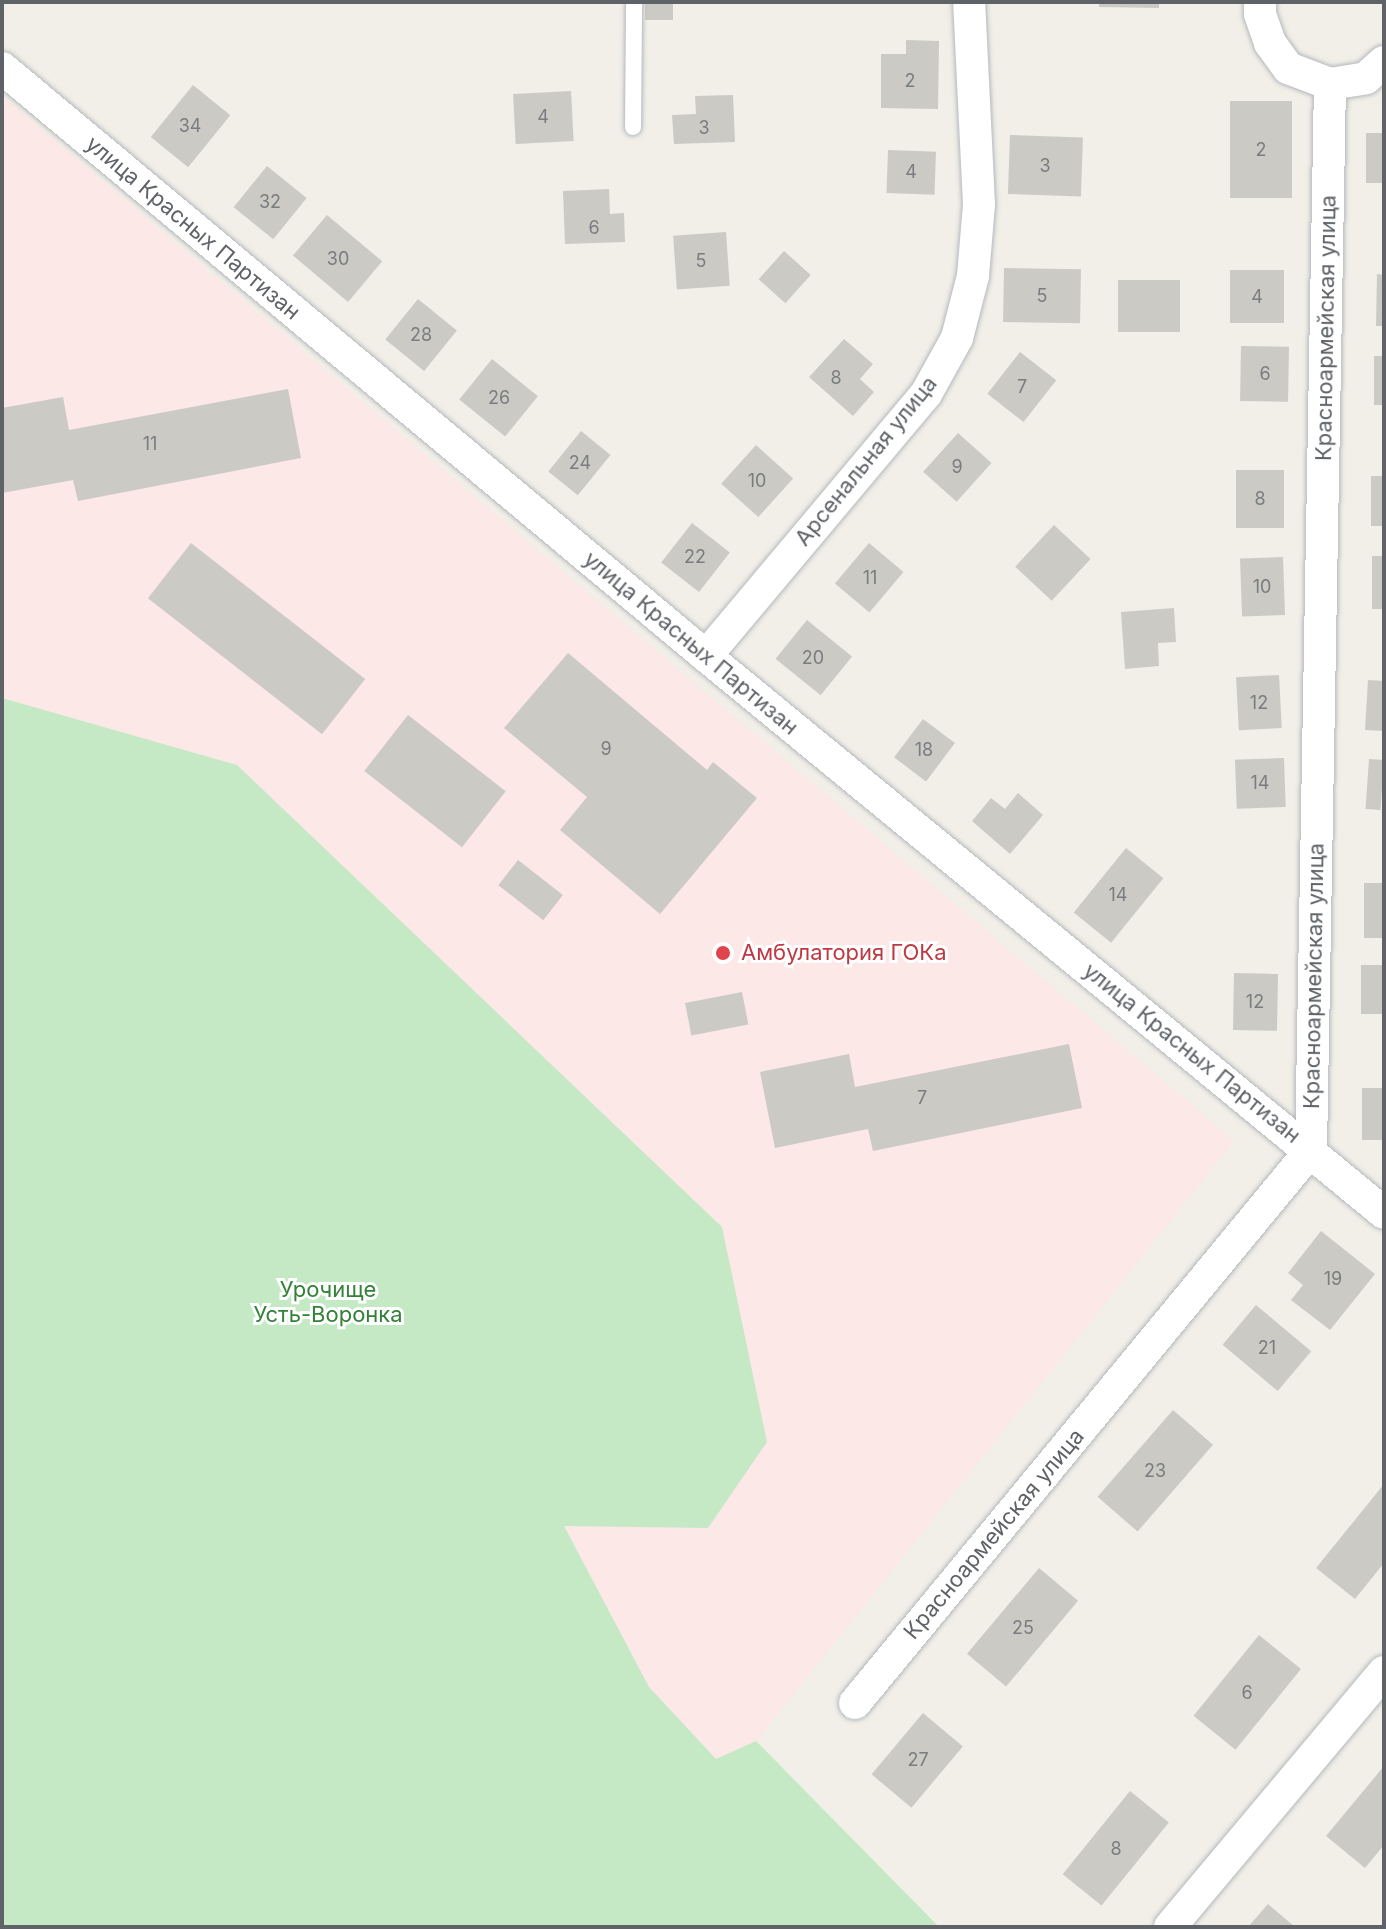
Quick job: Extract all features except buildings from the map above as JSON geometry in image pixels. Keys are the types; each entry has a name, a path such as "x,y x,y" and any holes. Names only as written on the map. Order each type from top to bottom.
{"street":[{"name":"Арсенальная улица","path":"706,656 926,394 957,338 973,276 979,204 969,2"},
{"path":"1260,2 1260,14 1270,43 1288,68 1330,84 1366,78 1384,62"},
{"name":"улица Красных Партизан","path":"2,68 706,656 1384,1213"},
{"name":"Красноармейская улица","path":"855,1703 1311,1150 1330,84"},
{"path":"1170,1927 1384,1672"}],"lane":[{"path":"633,127 634,2"}],"shaded area":[{"name":"Амбулатория ГОКа","path":"2,96 1234,1141 756,1741 717,1759 649,1687 564,1525 708,1528 237,766 2,698"}],"green space":[{"name":"Урочище Усть-Воронка","path":"2,698 237,765 722,1227 767,1442 708,1528 564,1526 649,1687 716,1759 756,1741 939,1927 2,1927"}],"place":[{"name":"Амбулатория ГОКа","path":"723,953"}]}
